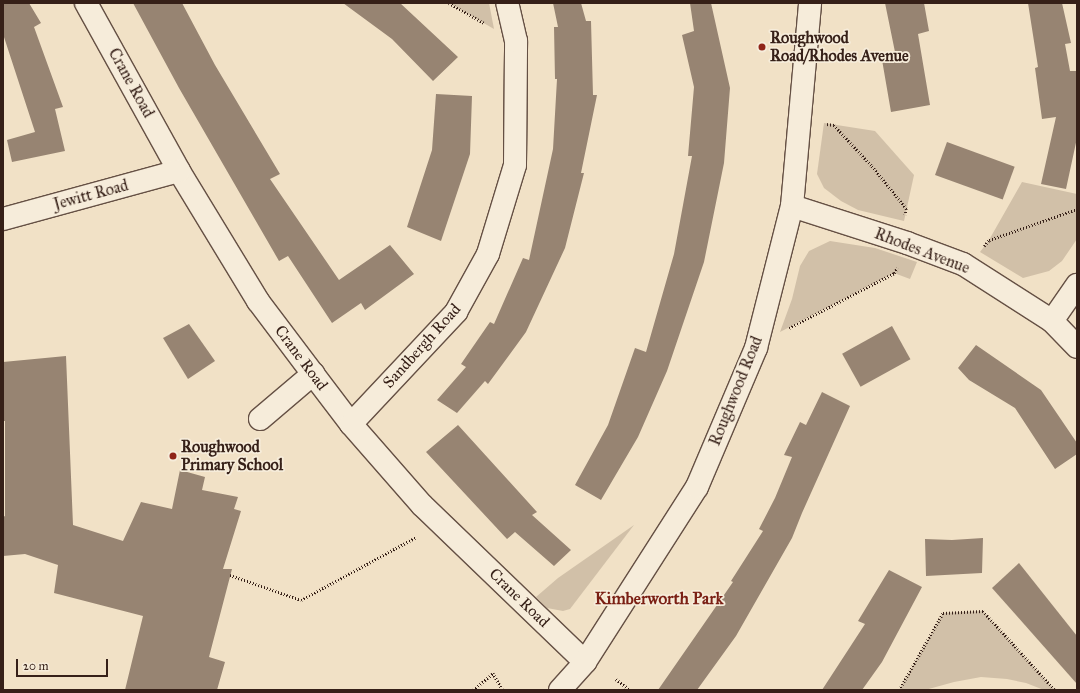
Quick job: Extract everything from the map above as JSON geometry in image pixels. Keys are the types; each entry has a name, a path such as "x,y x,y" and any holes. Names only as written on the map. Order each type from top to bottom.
{"street":[{"name":"Crane Road","path":"86,3 179,171 258,301 313,374 351,424 422,505 585,662"},
{"name":"Sandbergh Road","path":"351,424 456,312 488,254 515,165 516,41 507,3"},
{"name":"Roughwood Road","path":"560,690 585,662 697,487 757,344 792,206 810,3"},
{"name":"Jewitt Road","path":"3,219 179,171"},
{"name":"Rhodes Avenue","path":"792,206 903,242 968,267 1052,321 1077,347"},
{"path":"1052,321 1077,285"},
{"path":"260,419 313,374"}],"path":[{"path":"757,344 894,273 903,242 906,209 872,166 834,125 799,122"},
{"path":"968,267 989,240 1077,209"},
{"path":"230,575 301,600 411,540 440,522"},
{"path":"899,690 943,613 983,612 1054,690"},
{"path":"473,690 493,673 503,690"},
{"path":"616,678 630,690"}],"shaded area":[{"path":"449,3 489,3 494,29"},
{"path":"824,123 875,131 914,175 904,221 858,210 841,201 824,188 817,174"},
{"path":"1022,182 1077,194 1077,239 1062,261 1049,271 1023,278 980,252 989,240"},
{"path":"830,241 875,248 917,262 910,279 894,273 780,332 792,299 800,266 809,251"},
{"path":"634,525 570,609 563,611 547,608 536,597 558,578"},
{"path":"983,611 1055,690 1044,690 1026,683 1007,679 981,677 954,682 925,690 899,690 943,613"}],"building":[{"path":"3,3 29,3 41,23 34,27 63,107 55,109 65,151 12,162 7,140 35,132 3,34"},
{"path":"133,3 182,3 215,65 280,174 270,179 339,280 390,245 414,274 365,310 361,303 332,323 288,256 279,261 179,88"},
{"path":"343,3 400,3 458,57 433,81 392,39"},
{"path":"553,3 581,3 586,21 591,21 593,95 597,95 581,173 584,173 565,248 526,332 488,384 485,381 457,413 437,400 466,367 461,364 490,322 494,324 523,258 529,260 553,149 557,79 555,79 554,27 558,27"},
{"path":"690,3 711,3 730,88 724,163 704,262 667,371 638,437 601,500 575,485 608,425 635,348 646,352 674,254 692,156 688,156 694,87 682,35 694,31"},
{"path":"885,3 924,3 929,31 918,34 930,105 891,112 881,54 895,52"},
{"path":"1028,3 1062,3 1071,43 1065,44 1070,71 1077,71 1077,138 1066,189 1041,184 1056,117 1042,119 1035,68 1038,67"},
{"path":"436,94 472,96 470,154 441,241 407,227 432,150"},
{"path":"947,142 1015,167 1003,200 935,175"},
{"path":"189,324 215,361 188,379 163,338"},
{"path":"892,326 910,359 861,387 842,354"},
{"path":"976,345 1041,390 1077,443 1077,454 1055,469 1015,408 969,380 958,368"},
{"path":"66,356 73,525 123,541 141,502 172,509 180,470 205,477 202,490 238,497 234,509 241,511 223,569 232,569 209,657 225,662 217,690 125,690 143,616 54,593 58,565 25,554 3,556 3,517 5,516 5,421 3,421 3,362"},
{"path":"822,392 850,406 792,538 736,636 697,690 658,690 733,582 731,581 763,531 759,529 775,498 792,457 784,455 800,422 806,425"},
{"path":"458,425 537,512 532,515 571,550 554,566 515,532 507,539 426,452"},
{"path":"983,538 982,573 926,576 925,539 952,540"},
{"path":"1019,563 1077,636 1077,684 992,588"},
{"path":"889,570 922,587 882,662 862,690 822,690 865,624 858,621"}],"place":[{"name":"Roughwood Road/Rhodes Avenue","path":"762,47"},
{"name":"Roughwood Primary School","path":"173,456"}],"district":[{"name":"Kimberworth Park","path":"659,599"}]}
